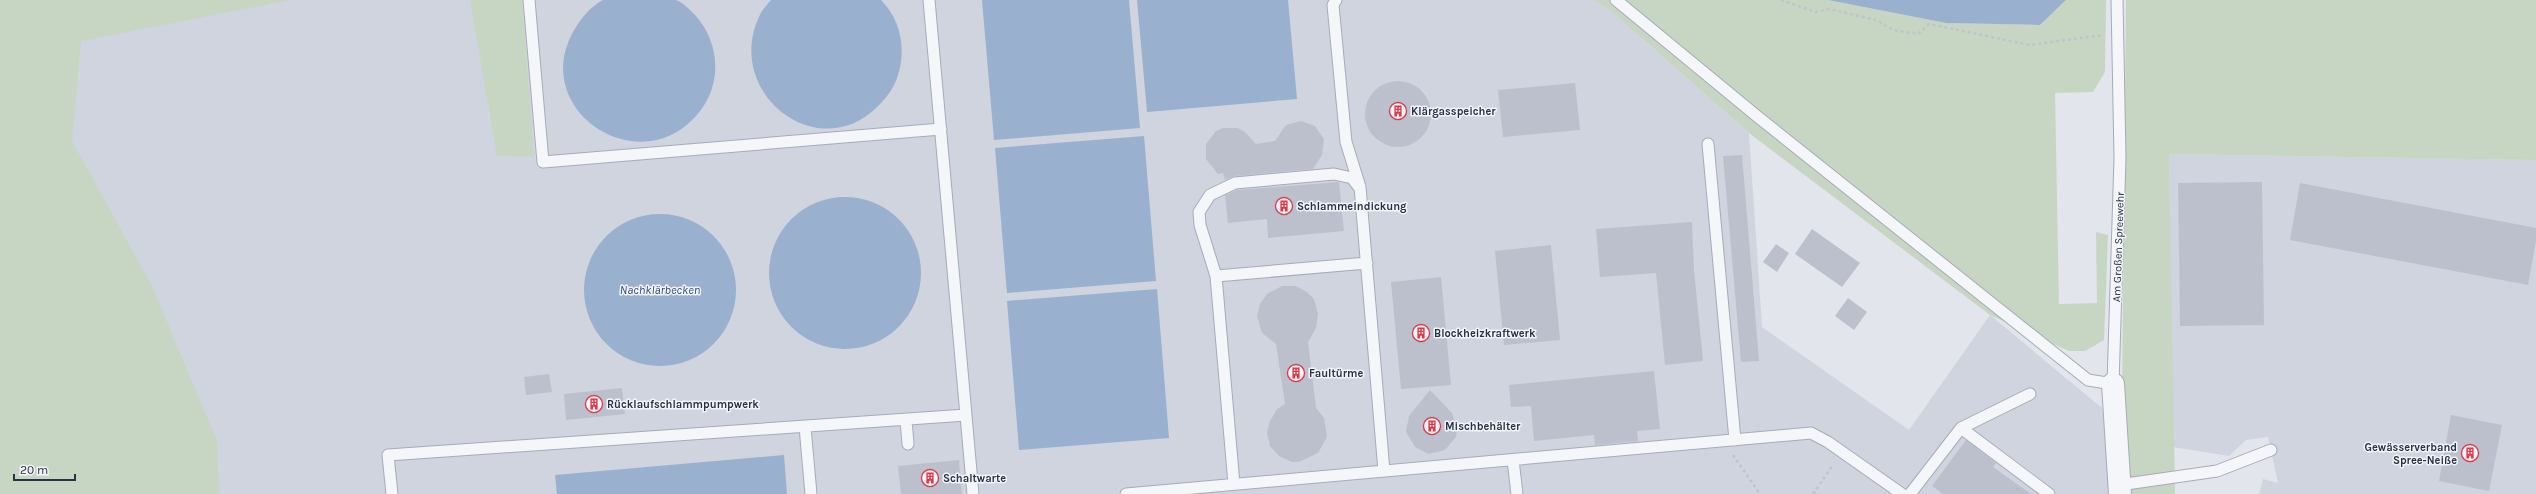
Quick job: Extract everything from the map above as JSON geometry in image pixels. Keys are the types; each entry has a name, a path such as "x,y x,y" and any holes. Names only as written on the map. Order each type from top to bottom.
{"street":[{"name":"Am Großen Spreewehr","path":"2113,384 2119,489"}],"lane":[{"path":"529,0 543,162 941,129"},
{"path":"929,0 973,494"},
{"path":"1336,0 1333,5 1346,142 1360,187 1384,471"},
{"path":"1616,0 1758,117 2088,380 2113,384"},
{"name":"Am Großen Spreewehr","path":"2113,384 2120,158 2117,0"},
{"path":"1708,144 1736,440"},
{"path":"1234,484 1216,276 1199,212 1210,195 1235,183 1334,174 1352,178 1360,187"},
{"path":"1216,276 1367,263"},
{"path":"1910,494 1961,428 2030,394"},
{"path":"392,494 388,455 966,416"},
{"path":"906,420 908,444"},
{"path":"805,427 811,494"},
{"path":"1961,428 2049,494"},
{"path":"1126,494 1173,492 1234,484 1811,433 1828,442 1902,494"},
{"path":"2119,489 2217,470 2271,450"},
{"path":"1513,460 1517,494"}],"path":[{"path":"1781,0 1816,12 1829,9 1876,20 1892,30 1918,34 1929,24 2030,45 2118,34"},
{"path":"1724,441 1760,494"},
{"path":"1813,494 1842,453"}],"shaded area":[{"path":"0,0 1593,0 1611,11 1749,133 1762,327 1909,430 1990,315 2102,408 2107,431 2112,494 0,494"},
{"path":"2169,154 2536,160 2536,494 2259,494 2263,479 2278,483 2268,437 2246,440 2229,456 2173,447"}],"green space":[{"path":"0,0 291,0 81,41 72,141 152,286 217,441 219,494 0,494"},
{"path":"470,0 522,0 534,157 497,156"},
{"path":"1593,0 1828,0 1946,23 2040,25 2066,0 2106,0 2105,72 2093,92 2055,93 2059,304 2097,303 2096,232 2108,235 2104,340 2085,351 2069,351 1990,315 1749,133 1611,11"},
{"path":"2126,0 2536,0 2536,160 2169,154 2175,494 2131,494 2122,402"}],"water":[{"path":"603,0 676,0 688,8 703,25 713,49 715,62 715,75 712,87 707,100 700,111 676,132 650,141 623,140 599,129 579,112 566,88 563,61 576,27 590,10"},
{"path":"771,0 881,0 887,7 896,23 902,49 899,73 888,95 876,108 853,124 828,129 804,124 782,112 765,94 754,71 752,45 760,15"},
{"path":"982,0 1129,0 1140,128 994,140"},
{"path":"1137,0 1288,0 1297,99 1147,112"},
{"path":"1828,0 2066,0 2040,25 1946,23"},
{"path":"1144,136 1156,281 1007,293 995,148"},
{"path":"845,197 874,203 881,206 899,219 912,237 915,244 921,273 915,302 912,309 899,327 881,340 874,343 845,349 816,343 809,340 791,327 778,309 775,302 769,273 775,244 778,237 791,219 809,206 816,203"},
{"name":"Nachklärbecken","path":"660,214 689,220 696,223 714,236 727,254 730,261 736,290 730,319 727,326 714,344 696,357 689,360 660,366 631,360 624,357 606,344 593,326 590,319 584,290 590,261 593,254 606,236 624,223 631,220"},
{"path":"1157,289 1169,438 1019,450 1007,301"},
{"path":"784,455 787,494 557,494 555,475"}],"building":[{"name":"Klärgasspeicher","path":"1398,81 1411,84 1421,91 1428,101 1431,114 1428,127 1421,137 1411,144 1398,147 1385,144 1375,137 1368,127 1365,114 1368,101 1375,91 1385,84"},
{"path":"1575,83 1580,130 1503,137 1498,90"},
{"path":"1301,121 1315,126 1324,139 1322,155 1313,169 1234,176 1225,180 1223,173 1218,174 1206,159 1206,144 1216,131 1223,128 1238,128 1245,132 1256,144 1275,141 1286,125"},
{"path":"1742,155 1759,361 1741,362 1723,156"},
{"name":"Schlammeindickung","path":"1339,182 1344,231 1268,238 1267,219 1228,223 1225,195 1237,190"},
{"path":"2262,182 2264,325 2180,326 2178,183"},
{"path":"2300,183 2536,228 2536,241 2528,285 2290,240"},
{"path":"1692,222 1694,270 1703,361 1665,365 1656,273 1600,277 1596,229"},
{"path":"1812,229 1860,263 1842,287 1795,254"},
{"path":"1776,244 1789,253 1777,272 1763,262"},
{"path":"1551,245 1560,340 1504,345 1495,251"},
{"name":"Blockheizkraftwerk","path":"1441,277 1451,385 1401,389 1391,282"},
{"name":"Faultürme","path":"1282,286 1296,286 1307,292 1314,299 1318,314 1316,328 1308,342 1316,408 1324,418 1327,437 1318,453 1299,462 1292,462 1279,456 1270,446 1267,433 1270,421 1277,409 1285,404 1276,344 1262,333 1257,316 1260,304 1267,294"},
{"path":"1848,298 1867,312 1854,330 1835,316"},
{"path":"1654,371 1660,429 1637,431 1638,441 1595,445 1594,435 1534,441 1531,406 1511,407 1509,385"},
{"path":"549,374 552,392 526,395 524,377"},
{"name":"Rücklaufschlammpumpwerk","path":"622,388 625,414 566,420 564,394"},
{"name":"Mischbehälter","path":"1430,390 1452,413 1457,429 1456,437 1445,450 1429,454 1415,447 1406,432 1409,416"},
{"name":"Gewässerverband Spree-Neiße","path":"2451,415 2502,425 2489,491 2439,481"},
{"path":"1966,440 1996,463 1993,467 2031,494 1943,494 1932,486"},
{"name":"Schaltwarte","path":"959,460 962,494 901,494 898,466"}],"place":[{"name":"Klärgasspeicher","path":"1398,111"},
{"name":"Schlammeindickung","path":"1284,206"},
{"name":"Blockheizkraftwerk","path":"1421,333"},
{"name":"Faultürme","path":"1296,373"},
{"name":"Rücklaufschlammpumpwerk","path":"594,404"},
{"name":"Mischbehälter","path":"1432,426"},
{"name":"Gewässerverband Spree-Neiße","path":"2470,453"},
{"name":"Schaltwarte","path":"930,478"}]}
